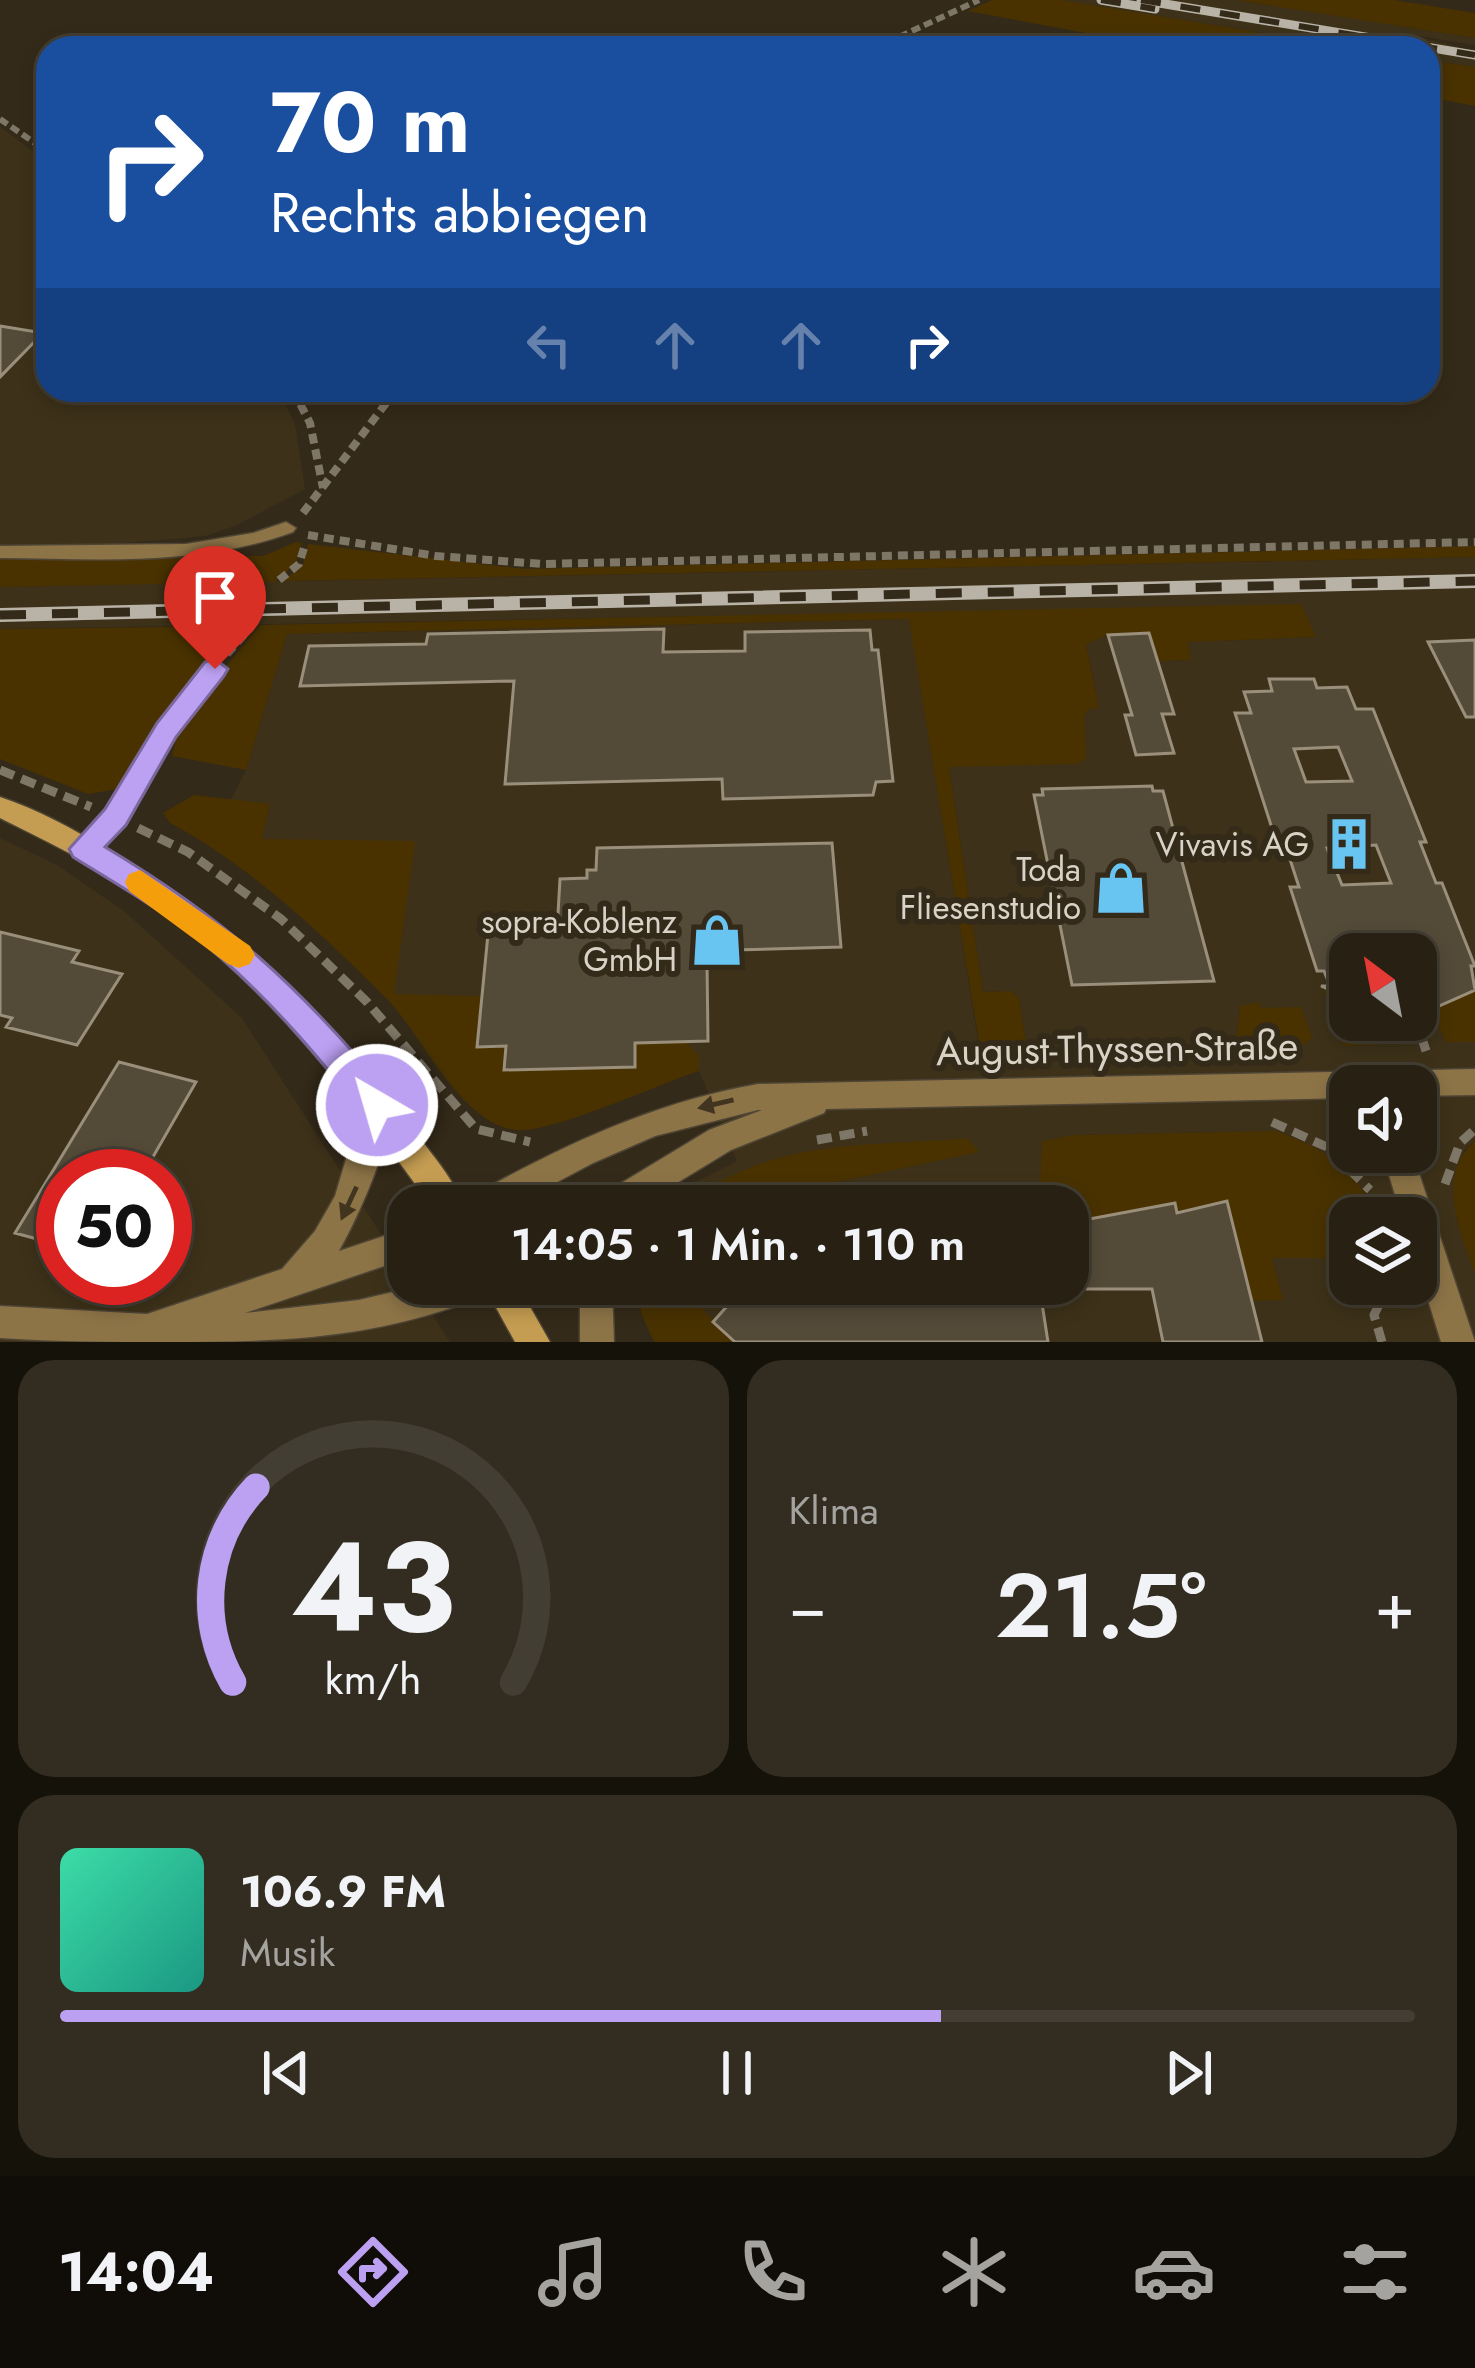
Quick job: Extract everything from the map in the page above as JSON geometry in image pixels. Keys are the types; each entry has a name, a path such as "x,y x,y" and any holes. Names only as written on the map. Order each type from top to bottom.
{"main road":[{"path":"0,807 150,889 230,947 313,1026 433,1185"},
{"path":"511,1305 533,1342"}],"street":[{"name":"August-Thyssen-Straße","path":"1437,1083 1475,1082"},
{"name":"August-Thyssen-Straße","path":"521,1185 585,1150 695,1109 758,1096 1329,1086"},
{"name":"August-Thyssen-Straße","path":"647,1185 746,1127 832,1098"},
{"path":"289,1285 330,1241 348,1209 377,1105"},
{"path":"1404,1173 1459,1342"},
{"path":"134,1333 387,1251"},
{"path":"0,1322 65,1335 259,1338 320,1333 410,1314 430,1305"},
{"path":"596,1305 597,1342"}],"lane":[{"path":"0,552 224,546 268,537 286,528"},
{"path":"84,849 116,817 166,730 215,669"}],"path":[{"path":"901,36 979,0"},
{"path":"0,119 36,144"},
{"path":"299,402 310,423 324,490 388,402"},
{"path":"286,528 436,556 542,564 1475,542"},
{"path":"279,580 298,564 308,535"},
{"path":"0,770 188,852 281,919 367,1002 476,1129 531,1142 551,1135"},
{"path":"1423,1041 1426,1051"},
{"path":"1250,1123 1273,1122 1306,1134 1344,1158 1373,1197"},
{"path":"1445,1195 1453,1158 1475,1129"},
{"path":"802,1143 878,1130"},
{"path":"1379,1305 1374,1315 1382,1342"}],"shaded area":[{"path":"992,0 1061,0 1282,36 1102,36 968,11"},
{"path":"1061,0 1236,0 1475,38 1475,45 1407,34 1415,36 1282,36"},
{"path":"1236,0 1394,0 1475,13 1475,38"},
{"path":"1440,42 1475,51 1475,67 1440,62"},
{"path":"1440,62 1475,67 1475,106 1440,99"},
{"path":"0,127 36,153 36,402 284,402 295,424 305,489 206,536 116,544 0,545"},
{"path":"302,543 296,563 275,582 0,587 0,559 263,556"},
{"path":"308,544 526,569 1475,546 1475,557 283,581 303,565"},
{"path":"1475,557 1475,990 1439,1006 1438,1025 1446,1042 1475,1042 1475,1141 1464,1150 1456,1218 1475,1275 1475,1342 735,1342 701,1305 1089,1305 1089,1219 1175,1203 1177,1212 1227,1201 1282,1300 1270,1258 1325,1258 1329,1305 1437,1305 1437,1197 1369,1197 1342,1173 1437,1173 1437,1065 1329,1065 1329,1162 1301,1139 1276,1131 1074,1135 1043,1141 1040,1185 832,1185 966,1138 742,1185 690,1185 737,1161 699,1071 699,1056 635,1067 504,1070 477,1047 394,995 261,839 270,804 231,800 246,770 287,634 910,619 980,1053 1022,1053 1027,1049 1019,998 1011,991 983,992 949,766 1078,764 1084,716 1088,709 1099,707 1086,643 1108,635 1149,633 1158,661 1191,660 1187,642 1315,637 1301,605 0,629 0,587","holes":["1240,1006 1261,1008 1299,1048 1214,1036 1237,1035"]},
{"path":"1301,604 1316,637 1188,642 1191,660 1158,661 1148,634 1108,635 1086,644 1099,708 1088,709 1084,716 1086,758 1078,764 949,767 983,992 1011,991 1019,998 1027,1049 1022,1053 981,1054 909,619 287,634 246,770 172,756 180,722 260,625"},
{"path":"243,626 216,659 207,658 118,789 88,794 0,759 0,629"},
{"path":"194,795 270,804 262,839 415,841 394,994 481,996 477,1046 506,1046 504,1070 634,1067 635,1043 686,1042 699,1056 699,1071 553,1124 516,1130 496,1124 460,1095 398,1012 335,948 256,880 170,823 163,813"},
{"path":"0,838 57,865 124,911 242,1018 387,1243 387,1305 426,1305 450,1342 0,1342"},
{"path":"1475,990 1475,1042 1446,1042 1437,1025 1439,1006"},
{"path":"1259,1002 1261,1008 1301,1007 1312,1038 1300,1048 1206,1049 1207,1040 1237,1035 1240,1006"},
{"path":"1341,1041 1406,1043 1343,1046"},
{"path":"1276,1131 1329,1158 1329,1173 1349,1173 1366,1197 1329,1197 1329,1272 1324,1258 1272,1258 1283,1300 1252,1301 1226,1201 1177,1213 1175,1203 1089,1219 1089,1185 1040,1185 1042,1141 1074,1135"},
{"path":"967,1138 979,1152 823,1185 714,1185 785,1156 855,1145"},
{"path":"1475,1141 1475,1275 1458,1223 1453,1188 1463,1155"},
{"path":"640,1305 701,1305 735,1342 654,1342"}],"building":[{"path":"0,326 36,332 36,340 0,377"},
{"path":"664,629 663,652 745,651 745,632 870,630 872,650 878,650 893,781 876,782 873,795 723,799 722,779 505,784 514,681 300,686 309,646 426,644 428,634"},
{"path":"1149,633 1174,714 1162,714 1174,753 1136,755 1125,715 1132,715 1108,635"},
{"path":"1475,640 1475,717 1466,717 1428,642"},
{"name":"Vivavis AG","path":"1269,679 1314,679 1317,688 1347,687 1356,709 1373,709 1426,842 1420,842 1436,883 1442,883 1475,966 1471,966 1475,990 1437,1006 1437,933 1329,933 1329,984 1324,971 1317,971 1290,887 1299,887 1286,847 1278,847 1235,713 1251,713 1244,692 1272,691","holes":["1338,747 1352,781 1306,782 1294,749","1376,845 1391,883 1342,885 1327,848"]},
{"name":"Toda Fliesenstudio","path":"1152,786 1153,791 1163,791 1214,981 1072,985 1034,795 1043,795 1042,789"},
{"path":"832,843 841,947 734,950 735,962 707,963 708,1041 635,1043 635,1067 504,1070 506,1046 477,1047 488,934 499,933 500,926 557,931 560,879 587,878 587,870 596,870 597,848"},
{"path":"0,932 79,951 72,962 122,974 77,1045 6,1027 12,1018 0,1015"},
{"path":"119,1062 196,1082 158,1149 66,1149"},
{"path":"36,1198 36,1239 15,1233"},
{"path":"1227,1201 1262,1342 1163,1342 1152,1289 1089,1289 1089,1219 1175,1203 1177,1213"},
{"path":"728,1305 1042,1305 1048,1342 735,1342 713,1322"}],"railway":[{"path":"1101,0 1155,9"},
{"path":"1141,0 1360,36"},
{"path":"1440,49 1475,55"},
{"path":"0,615 1475,581"}],"slow traffic":[{"path":"140,882 239,955"}],"place":[{"name":"Vivavis AG","path":"1349,844"},
{"name":"Toda Fliesenstudio","path":"1121,888"},
{"name":"sopra-Koblenz GmbH","path":"717,940"}],"route":[{"path":"215,669 166,730 116,817 84,849 230,947 313,1026 377,1105"}]}
